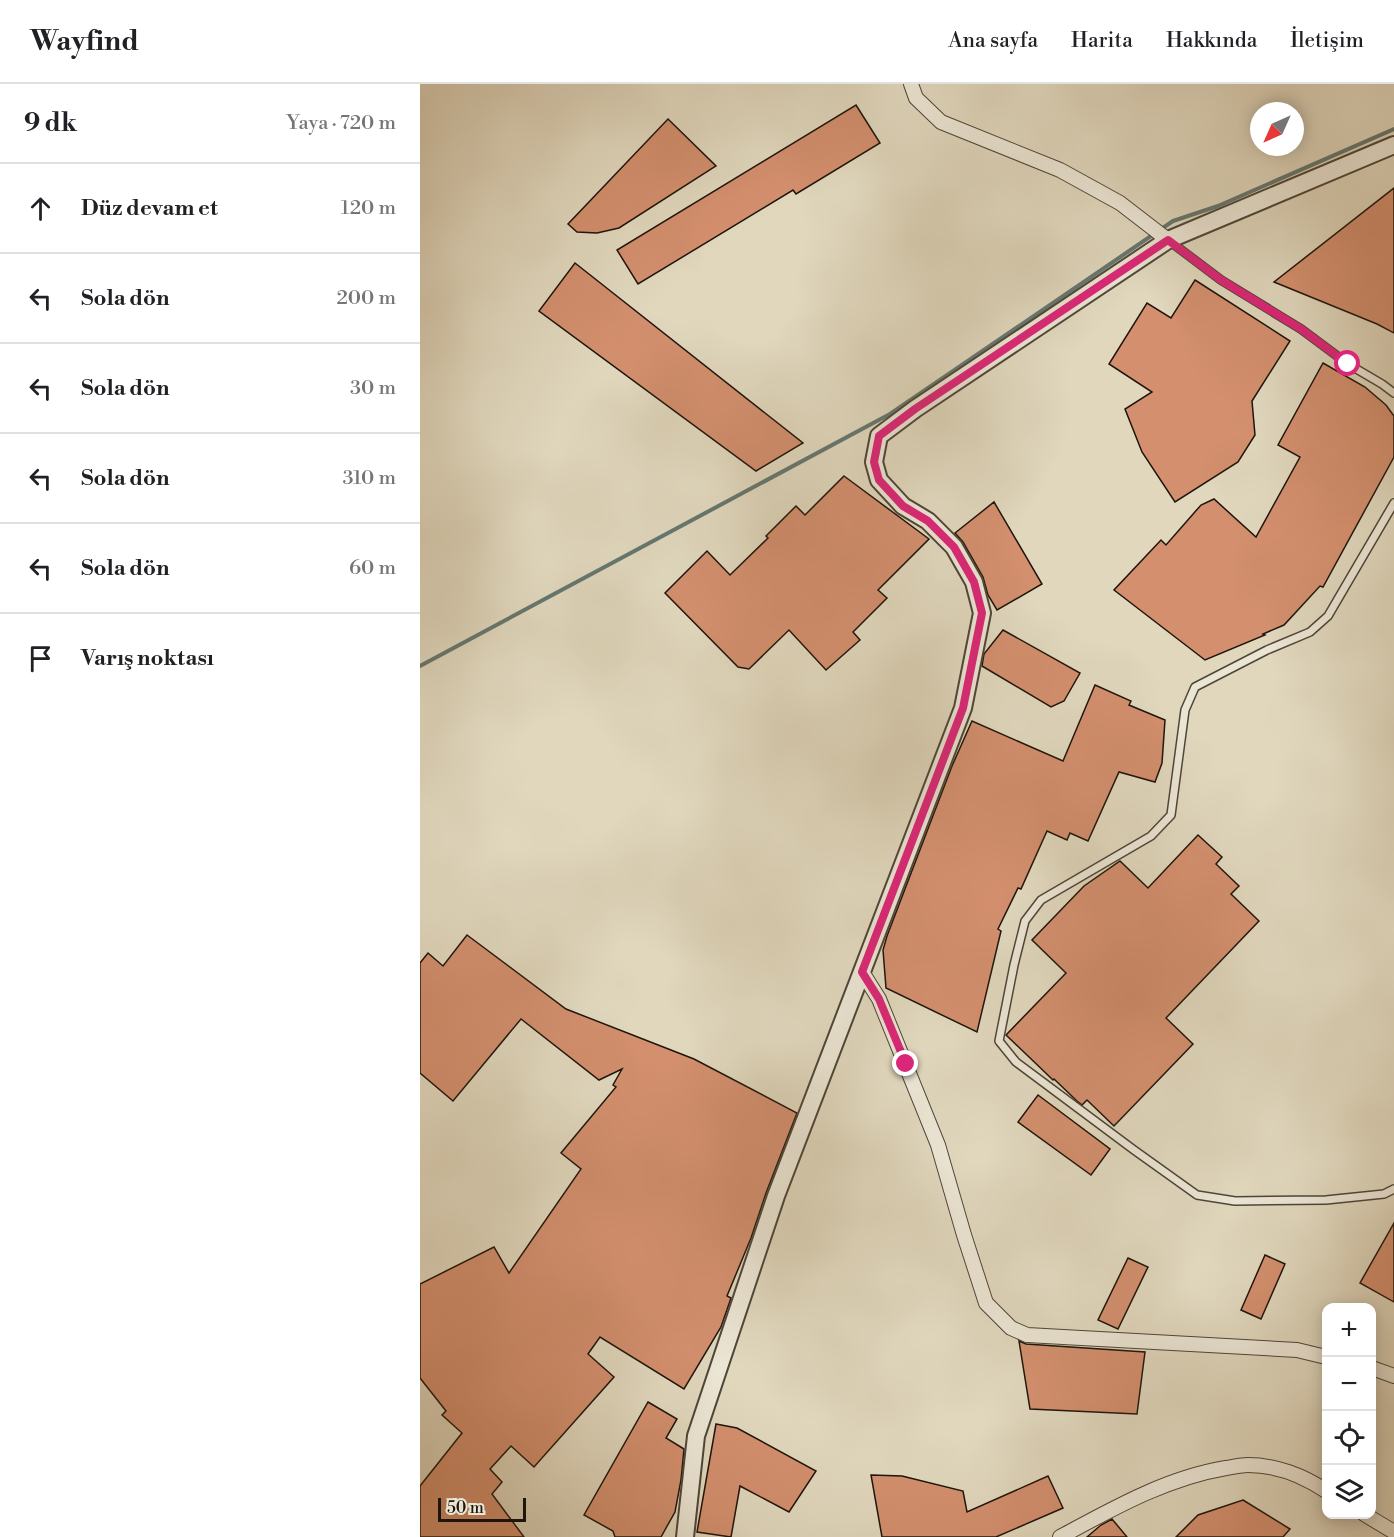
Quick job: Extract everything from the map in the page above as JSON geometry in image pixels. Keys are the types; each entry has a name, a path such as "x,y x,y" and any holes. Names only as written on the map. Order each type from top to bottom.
{"street":[{"path":"911,84 916,98 941,122 1060,170 1120,203 1161,234"},
{"path":"685,1537 696,1436 776,1197 963,708 982,613 974,582 954,547 928,521 903,506 879,480 874,462 879,436 1161,234 1394,145"},
{"path":"862,972 879,999 938,1145 986,1304 1011,1328 1027,1335 1297,1350 1322,1356"},
{"path":"1376,1370 1394,1376"},
{"path":"1060,1537 1148,1492 1206,1472 1248,1465 1276,1468 1311,1481 1322,1488"},
{"path":"1371,1519 1394,1532"}],"lane":[{"path":"1161,234 1221,280 1301,329 1348,364 1394,393"},
{"path":"1394,503 1328,616 1310,632 1267,650 1195,687 1185,710 1171,815 1151,836 1041,900 1025,921 999,1041 1016,1062 1197,1195 1235,1201 1326,1200 1384,1194 1394,1189"}],"building":[{"path":"856,105 880,143 796,194 793,190 638,284 617,250"},
{"path":"668,119 716,166 619,228 597,233 577,232 568,224"},
{"path":"1394,188 1394,333 1274,282"},
{"path":"575,263 803,443 756,471 539,311"},
{"path":"1195,280 1290,341 1252,401 1255,435 1238,462 1175,502 1142,452 1125,409 1152,392 1109,364 1147,303 1171,318"},
{"path":"1323,363 1365,387 1386,405 1394,416 1394,457 1323,587 1320,586 1284,625 1205,660 1114,590 1161,540 1166,545 1201,505 1214,499 1256,537 1300,457 1278,445"},
{"path":"844,476 929,539 878,590 887,598 853,632 860,640 826,670 789,630 749,669 738,667 665,593 707,551 730,575 768,538 766,536 796,506 805,515"},
{"path":"994,502 1042,584 997,610 988,595 983,577 963,542 955,533"},
{"path":"1003,630 1080,673 1064,701 1051,707 982,666 984,654"},
{"path":"1095,685 1131,701 1129,705 1165,720 1162,763 1155,782 1119,772 1088,841 1070,833 1067,840 1047,831 1021,889 1018,888 998,929 1001,931 977,1032 886,988 883,950 887,936 952,766 972,721 1063,761"},
{"path":"1198,835 1222,857 1216,864 1239,886 1231,894 1259,921 1166,1018 1193,1044 1114,1126 1087,1100 1082,1105 1077,1101 1006,1035 1066,973 1032,940 1084,886 1120,861 1148,888"},
{"path":"467,935 566,1009 694,1059 797,1113 727,1296 731,1298 721,1327 684,1389 600,1337 588,1354 614,1377 534,1467 511,1446 490,1469 502,1482 492,1494 524,1537 420,1537 420,1486 462,1433 442,1415 446,1411 420,1378 420,1284 494,1247 509,1273 581,1169 561,1153 616,1087 613,1085 622,1069 599,1080 521,1019 453,1101 420,1073 420,963 428,953 443,966"},
{"path":"1038,1095 1110,1149 1091,1175 1018,1122"},
{"path":"1394,1223 1394,1302 1360,1283"},
{"path":"1265,1255 1285,1264 1261,1319 1241,1310"},
{"path":"1128,1258 1148,1267 1118,1329 1098,1320"},
{"path":"1019,1341 1026,1344 1145,1352 1137,1414 1030,1409"},
{"path":"648,1402 677,1419 666,1438 684,1449 675,1512 661,1537 615,1537 613,1531 584,1515"},
{"path":"716,1424 737,1428 816,1471 789,1512 740,1486 731,1537 697,1532"},
{"path":"871,1475 902,1476 963,1491 967,1512 1048,1476 1063,1508 996,1537 882,1537"},
{"path":"1243,1500 1290,1529 1283,1537 1176,1537 1198,1515"},
{"path":"1112,1519 1127,1537 1087,1537 1101,1525"}],"waterway":[{"path":"420,666 890,414 1173,221 1218,206 1394,129"}],"route":[{"path":"906,1064 879,999 862,972 963,708 982,613 974,582 954,547 928,521 903,506 879,480 874,462 879,436 915,409 1168,240 1221,280 1301,329 1348,364"}]}
